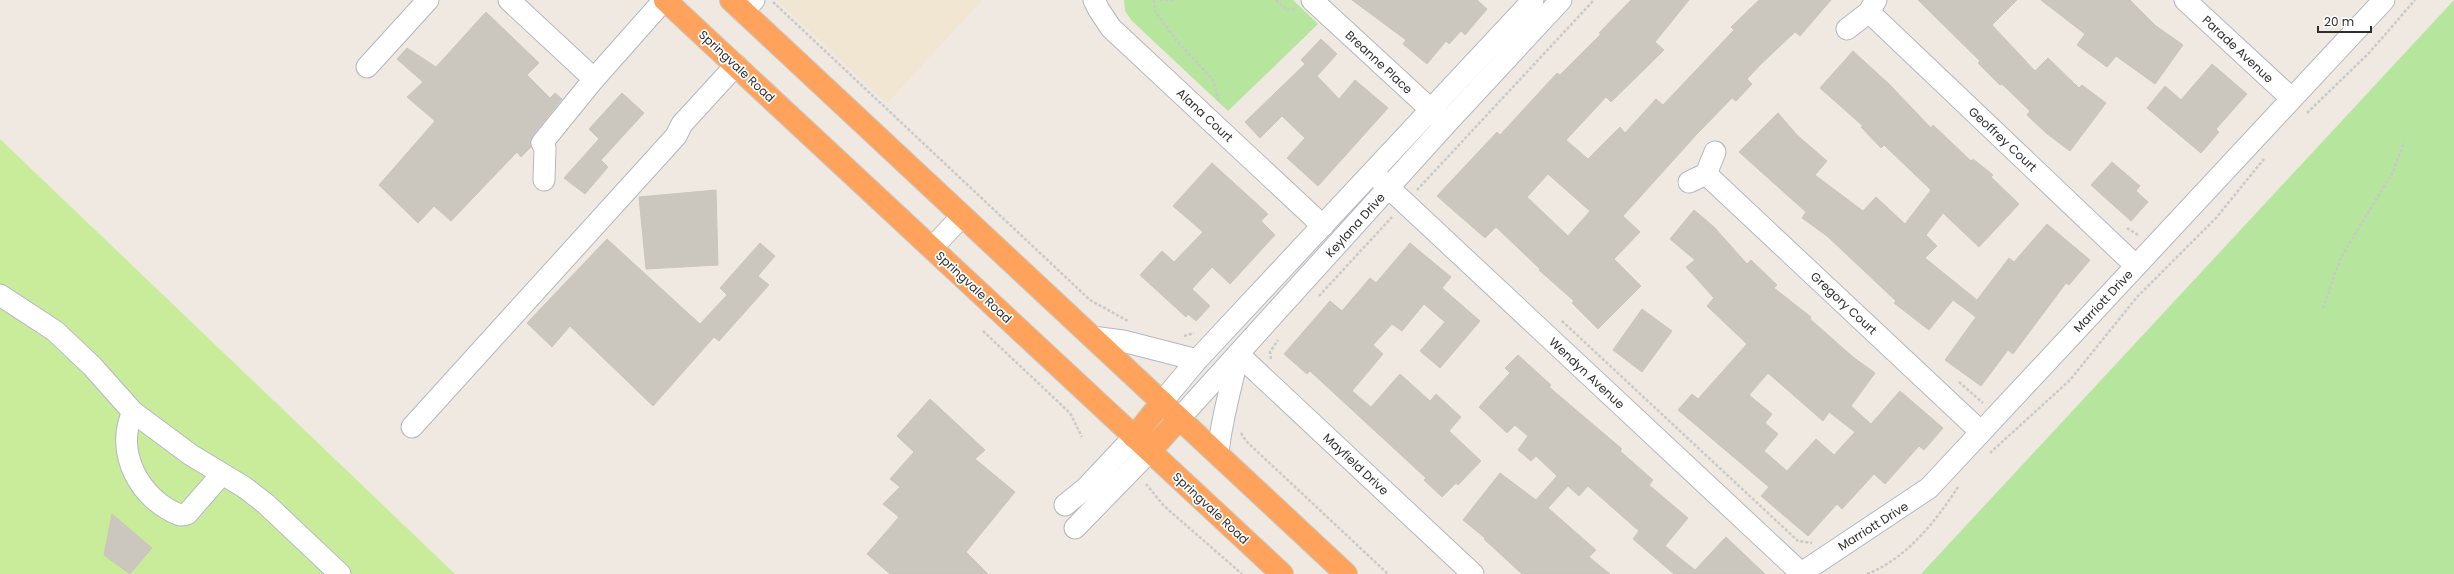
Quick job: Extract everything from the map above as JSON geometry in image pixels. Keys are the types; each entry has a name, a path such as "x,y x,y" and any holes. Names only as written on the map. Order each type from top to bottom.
{"highway":[{"name":"Springvale Road","path":"665,0 1282,574"},
{"path":"743,4 962,216 1346,574"},
{"name":"Keylana Drive","path":"1134,437 1162,402"},
{"name":"Keylana Drive","path":"1150,451 1179,419"}],"street":[{"path":"367,67 428,0"},
{"path":"509,0 594,79"},
{"path":"544,180 545,148 542,143 594,79 665,0"},
{"name":"Alana Court","path":"1094,0 1111,28 1323,226"},
{"name":"Keylana Drive","path":"1162,402 1197,360 1373,174 1430,110 1534,0"},
{"name":"Keylana Drive","path":"1179,419 1446,124 1561,0"},
{"name":"Parade Avenue","path":"2185,0 2292,98"},
{"name":"Marriott Drive","path":"1800,574 1822,558 1920,496 1982,432 2384,0"},
{"name":"Breanne Place","path":"1306,2 1446,124"},
{"path":"1847,29 1872,6"},
{"name":"Geoffrey Court","path":"1872,6 2136,266"},
{"path":"412,427 676,136 682,124 736,65"},
{"name":"Gregory Court","path":"1715,152 1698,178 1982,432"},
{"name":"Wendyn Avenue","path":"1373,174 1800,574"},
{"path":"932,248 962,216"},
{"path":"0,295 42,321 68,342 133,412 191,455 266,504 340,574"},
{"path":"1092,337 1123,342 1197,360"},
{"path":"1218,454 1223,415 1231,391 1238,354"},
{"name":"Mayfield Drive","path":"1238,354 1473,574"},
{"path":"133,412 126,433 128,454 141,486 158,504 180,515 187,514 222,474"},
{"path":"1065,505 1086,488 1134,437"},
{"path":"1075,528 1150,451"}],"path":[{"path":"771,0 1090,300 1135,324"},
{"path":"1154,0 1155,11 1176,40 1213,80 1219,101 1214,124"},
{"path":"1160,0 1175,0"},
{"path":"1276,0 1290,11 1306,2"},
{"path":"1318,297 1594,0"},
{"path":"2302,118 2369,53 2415,0"},
{"path":"2309,80 2324,97"},
{"path":"2323,308 2341,257 2354,233 2383,190 2404,142"},
{"path":"1985,458 2070,380 2137,297 2216,218 2269,153"},
{"path":"1419,188 1424,192"},
{"path":"1560,319 1798,541 1812,543 1822,558"},
{"path":"983,330 1070,413 1082,437"},
{"path":"1272,365 1270,352 1280,338"},
{"path":"1240,431 1246,441 1388,574"},
{"path":"1146,484 1164,506 1242,574"},
{"path":"1867,574 1885,565 1914,543 1938,515 1960,485"}],"shaded area":[{"path":"777,0 982,0 887,103"}],"green space":[{"path":"1124,0 1293,0 1318,24 1228,111 1132,21 1125,11"},
{"path":"2454,0 2454,574 1921,574"},
{"path":"0,139 455,574 0,574"}],"building":[{"path":"1352,0 1477,0 1487,9 1465,35 1461,31 1449,44 1446,41 1427,64 1403,44 1406,40"},
{"path":"1631,0 1689,0 1655,42 1664,50 1611,102 1606,97 1566,140 1588,159 1620,127 1625,133 1656,99 1663,105 1734,30 1731,27 1759,0 1831,0 1800,36 1795,32 1760,65 1747,79 1752,84 1736,101 1732,98 1696,135 1623,216 1640,232 1614,259 1641,286 1598,329 1572,303 1574,301 1539,270 1540,269 1496,227 1485,238 1437,196 1497,132 1500,135 1557,73 1560,75 1601,34 1599,33","holes":["1548,174 1590,211 1568,236 1527,197"]},
{"path":"1918,0 2017,0 1992,25 2035,71 2048,58 2079,88 2082,85 2106,103 2070,151 2046,133 2027,115 2030,111 2002,84 2000,85 1978,63 1980,61"},
{"path":"2041,0 2130,0 2156,26 2183,45 2155,84 2116,56 2107,67 2077,45 2085,34"},
{"path":"486,12 539,63 527,75 550,98 555,93 562,99 533,135 531,147 521,157 517,152 451,221 434,206 418,223 379,185 435,121 407,97 423,82 397,59 407,48 436,67"},
{"path":"1321,39 1337,54 1317,76 1339,99 1355,80 1388,108 1318,186 1287,158 1305,138 1282,116 1260,138 1245,122 1305,64 1301,60"},
{"path":"1853,51 1889,84 1931,128 1933,125 1971,161 1973,159 1993,175 1991,177 2019,204 1979,247 1943,213 1926,235 1937,246 1925,258 1977,300 2009,258 2014,262 2047,224 2090,260 2069,285 2066,283 2013,354 2008,350 1981,386 1945,360 1976,317 1953,300 1929,330 1894,303 1896,301 1827,236 1802,218 1806,212 1739,152 1778,113 1797,135 1827,161 1815,175 1863,211 1876,197 1905,224 1931,190 1884,145 1881,148 1861,127 1863,126 1820,88"},
{"path":"2212,64 2247,94 2216,129 2219,132 2201,153 2147,108 2165,86 2181,100"},
{"path":"622,93 644,113 601,160 608,167 585,194 564,178 599,139 589,129"},
{"path":"2112,162 2140,186 2136,191 2148,202 2131,221 2091,185"},
{"path":"1212,163 1268,214 1261,221 1275,235 1230,284 1212,267 1192,289 1210,306 1196,321 1188,314 1186,317 1140,275 1162,251 1174,262 1203,232 1173,206"},
{"path":"716,190 718,265 646,269 639,197"},
{"path":"1694,210 1714,227 1747,264 1751,260 1777,285 1774,288 1811,317 1810,319 1853,357 1875,373 1851,406 1871,424 1900,391 1943,428 1924,450 1919,446 1885,484 1874,474 1842,509 1837,504 1808,536 1761,496 1769,487 1678,410 1692,394 1698,399 1747,344 1707,306 1714,298 1686,267 1695,260 1670,239","holes":["1768,373 1823,421 1829,412 1855,432 1834,455 1816,439 1787,471 1764,451 1778,434 1765,423 1772,414 1749,395"]},
{"path":"607,239 700,324 727,295 720,288 760,243 775,256 758,276 769,285 719,341 714,337 653,406 570,326 552,347 527,323"},
{"path":"1410,243 1451,277 1442,288 1480,321 1440,368 1420,351 1445,322 1424,304 1402,331 1392,324 1373,345 1383,354 1352,391 1371,407 1400,374 1430,401 1436,394 1461,417 1449,431 1481,461 1458,485 1456,483 1442,497 1424,480 1426,478 1310,371 1307,374 1284,354 1330,301 1342,311 1370,278 1376,283"},
{"path":"1642,309 1672,331 1642,372 1613,350"},
{"path":"1518,355 1551,385 1549,387 1622,449 1620,451 1653,480 1649,485 1688,518 1665,546 1695,570 1726,537 1765,574 1674,574 1633,539 1639,531 1588,486 1579,496 1568,486 1548,508 1596,550 1589,557 1610,574 1522,574 1484,539 1485,538 1463,520 1500,473 1536,500 1557,476 1536,456 1531,461 1518,450 1528,436 1515,425 1507,433 1479,407 1510,373 1505,368"},
{"path":"930,399 985,450 975,459 1015,492 966,552 988,574 890,574 867,554 899,517 883,504 900,487 890,479 914,452 897,436"},
{"path":"112,514 152,548 130,574 104,555"}]}
